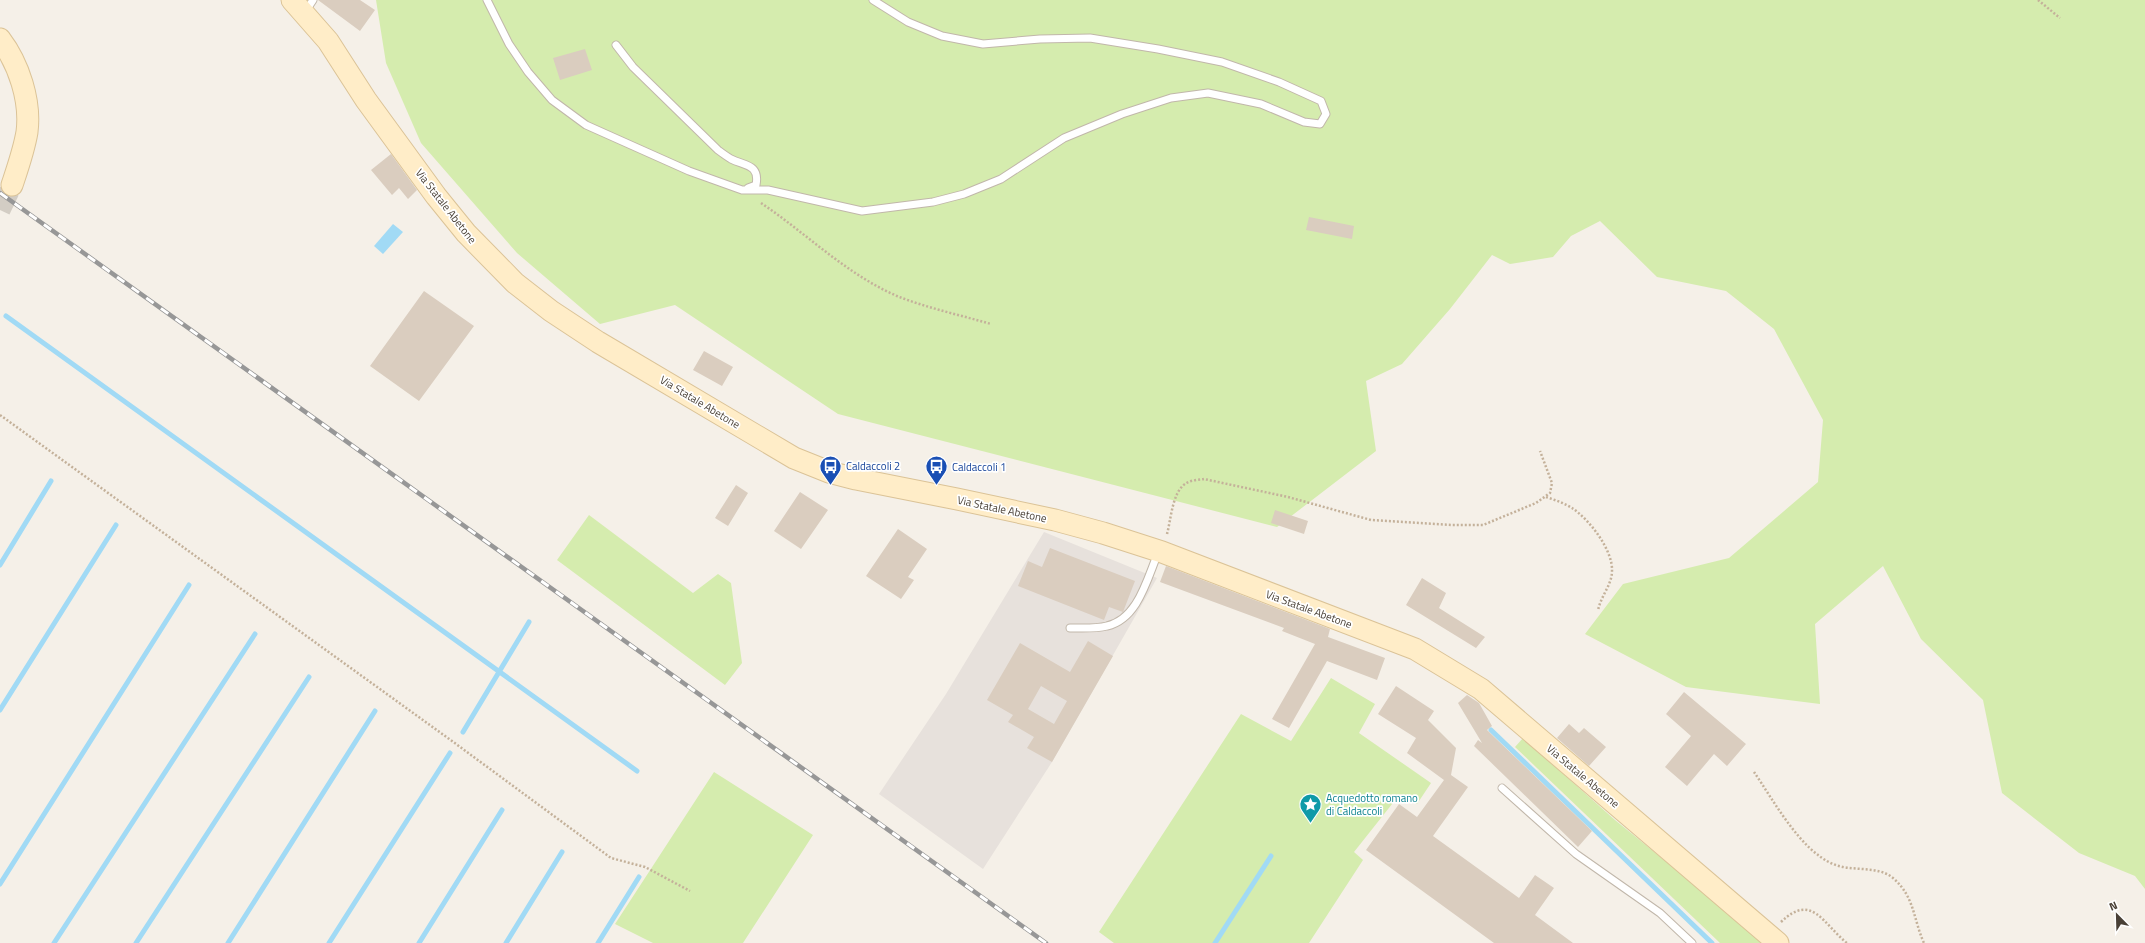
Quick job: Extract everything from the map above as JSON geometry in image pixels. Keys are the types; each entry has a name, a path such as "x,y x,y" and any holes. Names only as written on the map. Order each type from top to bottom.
{"main road":[{"name":"Via Statale Abetone","path":"303,4 380,119 466,233 514,283 551,311 598,342 794,458 829,472 882,485 1055,520 1160,552 1398,642 1443,665 1481,689 1773,939"},
{"path":"0,40 18,72 27,108 27,130 23,153 12,185"}],"lane":[{"path":"487,0 509,44 528,72 552,100 586,125 689,171 742,190 768,190 862,211 933,202 964,194 1001,179 1064,138 1122,114 1171,98 1208,93 1261,104 1304,122 1320,124 1326,114 1321,101 1279,82 1222,62 1158,49 1090,38 1040,39 983,44 942,36 921,28 908,22 873,0"},
{"path":"616,45 633,68 718,150 731,159 749,165 755,170 757,178 756,185 742,190"},
{"path":"1070,628 1107,626 1120,621 1140,597 1160,552"},
{"path":"1502,788 1576,854 1660,913 1692,943"}],"path":[{"path":"2038,0 2060,18"},
{"path":"742,190 774,212 819,248 858,274 896,296 991,324"},
{"path":"0,415 452,741 611,858 645,868 690,891"},
{"path":"1160,552 1178,494 1184,484 1192,480 1204,479 1288,497 1371,520 1444,525 1483,525 1536,503 1550,493 1552,483 1540,451"},
{"path":"1546,497 1573,508 1602,539 1612,570 1611,579 1604,592 1598,611"},
{"path":"1754,772 1793,830 1811,848 1834,864 1875,871 1892,877 1904,890 1912,903 1924,943"},
{"path":"1773,939 1792,912 1804,908 1813,910 1847,943"}],"shaded area":[{"path":"1044,532 1157,578 1052,762 983,869 879,794 946,694"}],"green space":[{"path":"376,0 2145,0 2145,889 2135,876 2079,853 2002,793 1983,700 1921,639 1883,566 1815,624 1820,704 1686,687 1585,634 1623,584 1729,558 1818,482 1823,420 1774,329 1726,291 1657,277 1600,221 1571,236 1553,257 1510,264 1492,255 1450,309 1402,364 1366,381 1376,451 1277,527 838,414 675,305 600,324 517,253 421,143 386,63"},
{"path":"589,515 693,593 718,574 731,583 742,663 725,685 557,560"},
{"path":"1331,678 1375,704 1359,733 1431,783 1417,804 1400,794 1354,852 1363,860 1309,943 1114,943 1099,932 1241,714 1291,741"},
{"path":"1523,738 1615,820 1766,943 1720,943 1515,747"},
{"path":"714,772 813,835 743,943 653,943 615,924"}],"water":[{"path":"393,224 403,232 383,254 374,246"}],"building":[{"path":"318,0 360,0 375,10 360,31"},
{"path":"585,49 592,70 560,80 553,58"},
{"path":"391,154 417,190 408,199 399,188 392,195 371,170"},
{"path":"1309,217 1354,226 1352,239 1306,230"},
{"path":"424,291 474,326 419,401 370,366"},
{"path":"704,351 733,367 722,386 693,370"},
{"path":"736,485 748,493 728,526 715,518"},
{"path":"800,492 828,510 801,549 774,531"},
{"path":"1275,510 1308,521 1304,534 1271,523"},
{"path":"898,529 927,549 908,577 914,580 901,599 866,576"},
{"path":"1050,548 1135,581 1123,612 1109,607 1104,620 1018,586 1028,561 1042,567"},
{"path":"1166,566 1330,629 1328,637 1385,658 1377,680 1327,661 1289,728 1272,719 1315,644 1282,631 1284,628 1160,582"},
{"path":"1422,578 1446,593 1439,608 1485,637 1476,648 1406,605"},
{"path":"1088,641 1113,656 1052,762 1027,748 1034,737 1008,722 1013,715 987,700 1020,643 1070,672","holes":["1041,686 1067,701 1054,724 1028,709"]},
{"path":"1396,686 1434,711 1428,720 1456,748 1451,775 1468,787 1433,836 1519,898 1535,875 1554,888 1535,915 1573,943 1494,943 1366,850 1399,804 1417,817 1444,780 1407,753 1416,738 1378,714"},
{"path":"1684,692 1746,744 1727,766 1714,754 1687,786 1665,767 1691,736 1666,714"},
{"path":"1467,695 1479,703 1492,726 1487,730 1592,831 1578,847 1474,746 1478,740 1482,743 1458,703"},
{"path":"1569,724 1579,733 1584,728 1606,747 1589,766 1557,738"}],"waterway":[{"path":"6,316 637,771"},
{"path":"0,565 51,481"},
{"path":"0,710 116,525"},
{"path":"0,884 189,585"},
{"path":"463,732 529,622"},
{"path":"54,943 255,634"},
{"path":"136,943 309,677"},
{"path":"228,943 375,711"},
{"path":"1491,730 1712,943"},
{"path":"329,943 450,753"},
{"path":"419,943 502,810"},
{"path":"506,943 562,852"},
{"path":"1215,943 1271,856"},
{"path":"598,943 639,877"}],"tunnel":[{"path":"0,210 12,185"}],"railway":[{"path":"0,193 1046,943"}],"place":[{"name":"Caldaccoli 2","path":"830,486"},
{"name":"Caldaccoli 1","path":"936,486"},
{"name":"Acquedotto romano di Caldaccoli","path":"1310,824"}]}
